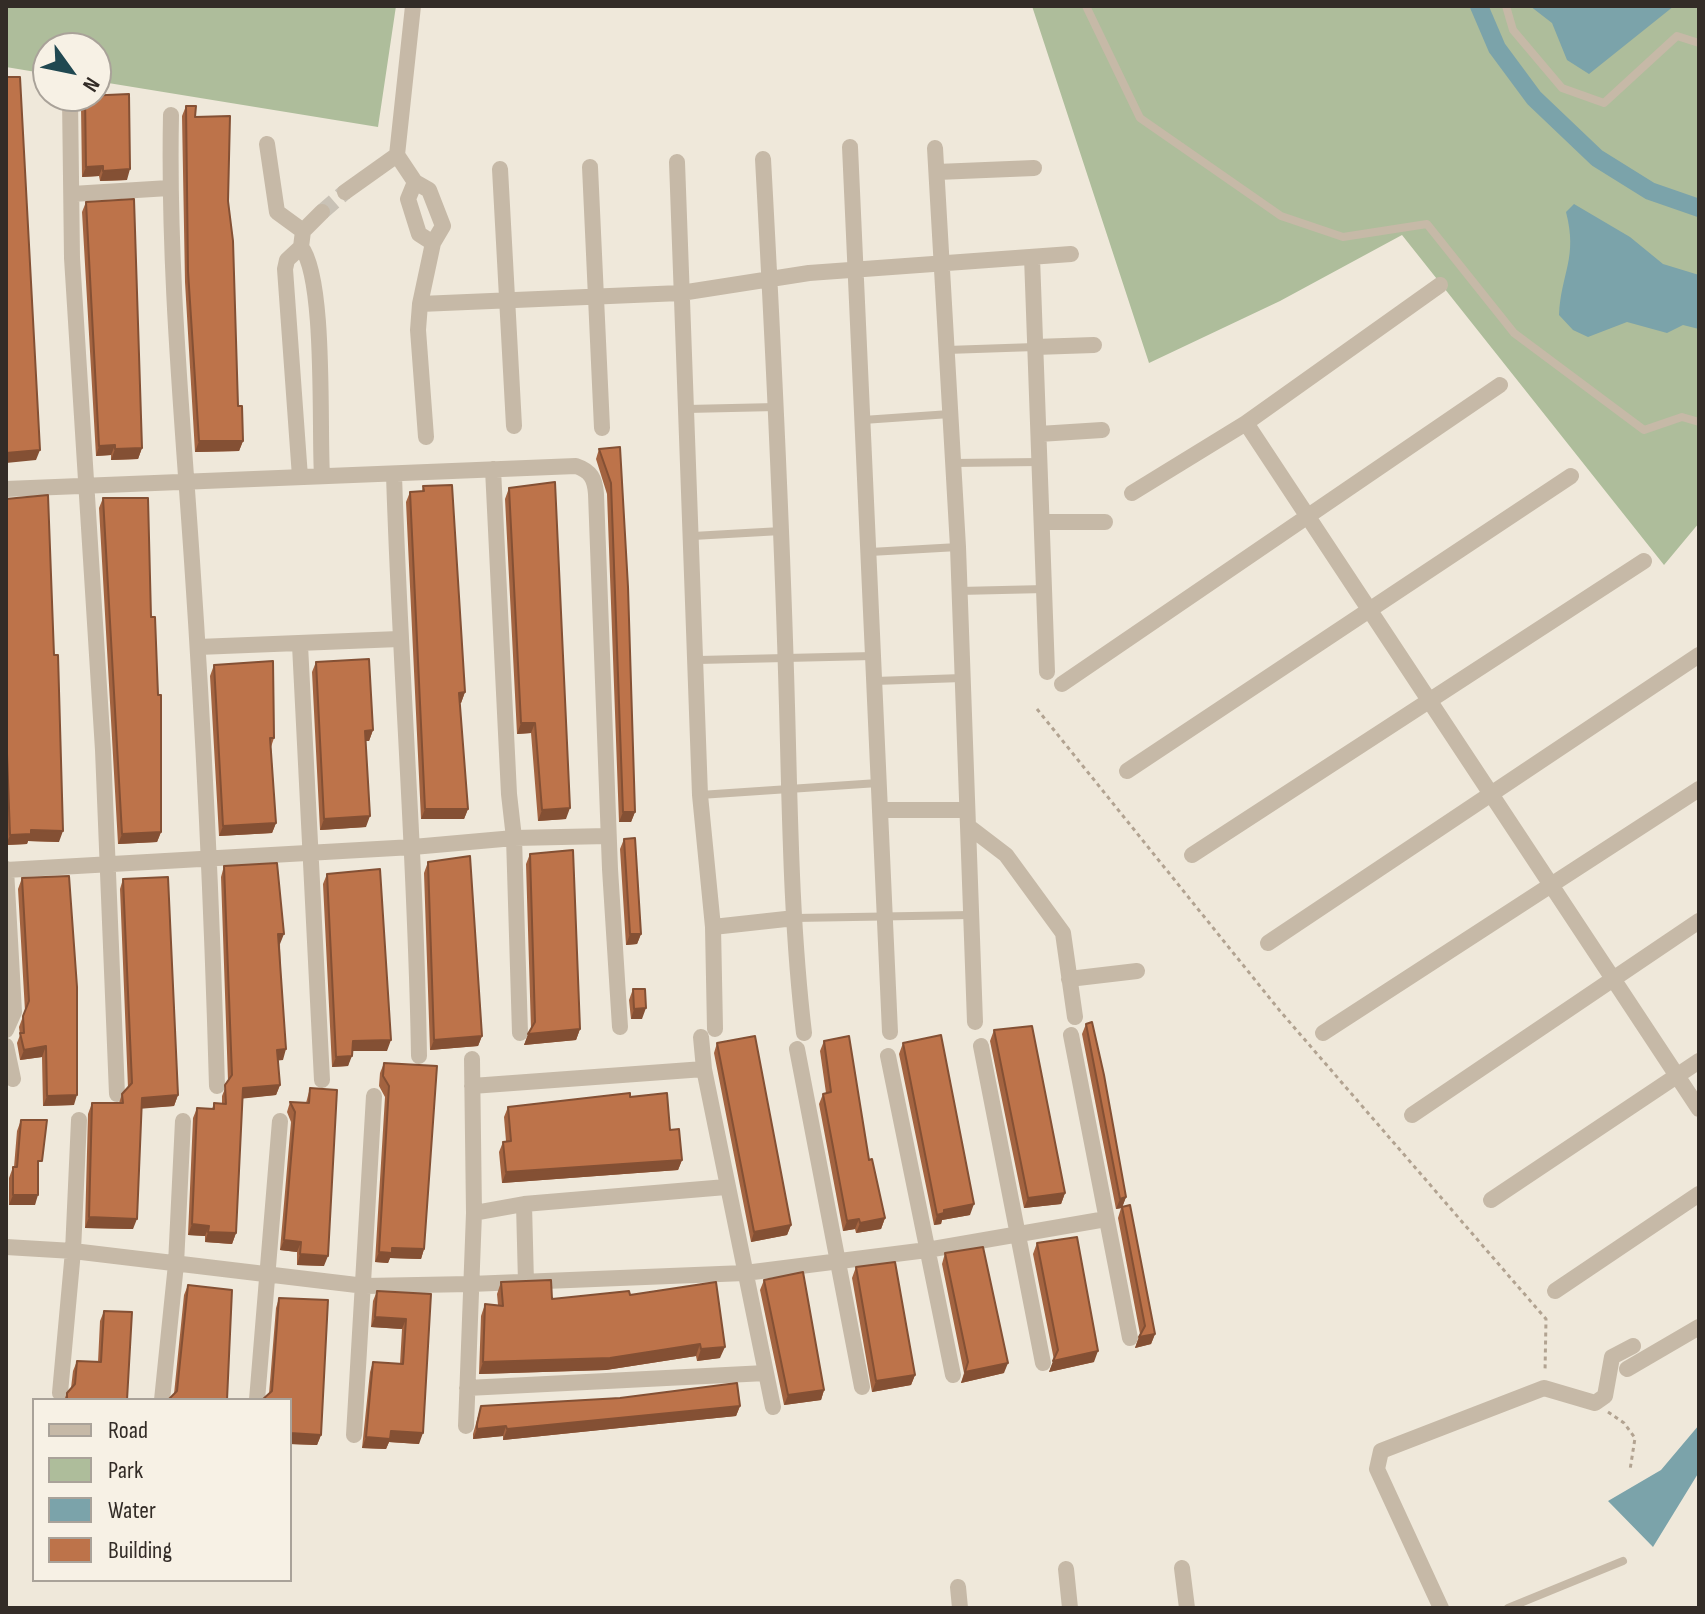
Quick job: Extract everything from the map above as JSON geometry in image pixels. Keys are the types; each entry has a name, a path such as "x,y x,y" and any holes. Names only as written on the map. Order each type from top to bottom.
{"street":[{"path":"413,6 397,155 415,182 429,190 443,226 433,243 420,304 418,330 426,437"},
{"path":"70,112 72,258 103,750 105,866 117,1094"},
{"path":"171,115 169,188 211,857 217,1086"},
{"path":"267,144 277,212 302,239 309,257 314,294 322,476"},
{"path":"850,147 890,1032"},
{"path":"935,148 958,547 975,1022"},
{"path":"345,192 397,155"},
{"path":"763,159 776,407 787,790 800,1041 836,1262 862,1387"},
{"path":"677,162 698,660 700,795 713,927 704,1069 773,1407"},
{"path":"590,167 602,428"},
{"path":"937,172 1034,168"},
{"path":"500,169 514,426"},
{"path":"415,182 408,199 419,234 433,243"},
{"path":"72,194 169,188"},
{"path":"300,477 285,269 287,260 322,212"},
{"path":"420,304 681,293 857,270 1071,254"},
{"path":"1032,257 1047,672"},
{"path":"1132,493 1246,423 1440,285"},
{"path":"1035,347 1094,345"},
{"path":"1062,684 1500,385"},
{"path":"1246,423 1699,1109"},
{"path":"1039,434 1102,430"},
{"path":"6,489 187,479 576,466 595,479 608,836 620,1027"},
{"path":"493,469 509,794 514,838 520,1033"},
{"path":"394,474 399,639 413,847 419,1056"},
{"path":"1127,771 1571,476"},
{"path":"1043,522 1105,522"},
{"path":"1192,855 1644,561"},
{"path":"198,647 399,639"},
{"path":"300,645 313,852 322,1080"},
{"path":"1268,943 1699,655"},
{"path":"1323,1033 1699,789"},
{"path":"880,810 968,818 1006,855 1063,933 1075,1017"},
{"path":"6,1030 14,1012 6,870 413,847 514,838 608,836"},
{"path":"713,927 795,918"},
{"path":"1412,1115 1699,921"},
{"path":"1069,979 1137,971"},
{"path":"1071,1035 1130,1338"},
{"path":"6,1046 13,1079"},
{"path":"981,1046 1043,1363"},
{"path":"888,1056 953,1375"},
{"path":"466,1426 474,1213 472,1059"},
{"path":"1491,1200 1699,1061"},
{"path":"472,1086 704,1069"},
{"path":"354,1435 374,1096"},
{"path":"60,1393 73,1251 79,1120"},
{"path":"162,1398 176,1264 183,1121"},
{"path":"257,1398 270,1277 280,1121"},
{"path":"474,1213 524,1204 726,1187"},
{"path":"1555,1291 1699,1194"},
{"path":"524,1204 526,1283"},
{"path":"6,1247 73,1251 365,1286 526,1283 745,1273 927,1250 1106,1219"},
{"path":"1627,1369 1699,1327"},
{"path":"1441,1608 1377,1469 1381,1451 1544,1388 1595,1403 1605,1396 1612,1357 1633,1346"},
{"path":"467,1388 766,1373"},
{"path":"1182,1568 1187,1608"},
{"path":"1066,1569 1070,1608"},
{"path":"958,1587 960,1608"}],"lane":[{"path":"1086,6 1140,118 1281,216 1343,237 1427,224 1514,333 1644,430 1682,417 1699,422"},
{"path":"1506,6 1513,30 1562,88 1604,103 1677,36 1699,43"},
{"path":"947,350 1035,347"},
{"path":"687,409 776,407"},
{"path":"863,420 951,414"},
{"path":"953,463 1040,462"},
{"path":"693,536 781,531"},
{"path":"870,552 958,547"},
{"path":"959,591 1045,589"},
{"path":"698,660 873,656"},
{"path":"875,681 963,678"},
{"path":"700,795 878,783"},
{"path":"795,918 883,914 971,915"},
{"path":"1508,1608 1623,1561"}],"path":[{"path":"1595,1403 1624,1423 1635,1438 1630,1470"}],"green space":[{"path":"6,6 396,6 378,127 112,84 112,32 32,32 32,71 6,67"},
{"path":"1032,6 1699,6 1699,523 1664,565 1402,235 1280,301 1149,363"}],"water":[{"path":"1530,6 1674,6 1589,74 1567,60 1552,23"},
{"path":"1574,204 1630,237 1663,264 1699,275 1699,329 1683,325 1667,333 1627,322 1588,337 1573,330 1559,315 1570,254 1566,212"},
{"path":"1699,1425 1699,1472 1653,1547 1608,1501 1661,1470"}],"building":[{"path":"6,77 20,77 40,450 6,453"},
{"path":"129,94 130,169 103,171 103,166 86,167 85,112 112,112 112,95"},
{"path":"186,106 196,106 195,117 230,116 228,201 233,241 238,406 242,406 243,441 199,441 188,271"},
{"path":"134,199 142,448 115,449 115,445 99,446 86,202"},
{"path":"620,447 635,812 623,812 611,483 599,449"},
{"path":"555,482 570,808 542,810 535,723 521,723 509,488"},
{"path":"452,485 465,692 459,693 468,809 425,809 410,492 424,491 423,486"},
{"path":"48,495 54,655 58,655 63,831 31,830 31,834 10,835 6,727 6,499"},
{"path":"103,498 148,498 151,617 155,617 158,695 161,695 161,832 122,834"},
{"path":"369,659 373,730 365,731 370,816 324,819 316,662"},
{"path":"273,661 274,738 270,738 276,823 223,826 214,665"},
{"path":"635,838 641,934 630,934 624,839"},
{"path":"573,850 580,1029 528,1034 535,1022 530,854"},
{"path":"470,856 482,1036 434,1040 428,862"},
{"path":"277,863 284,934 278,934 286,1049 277,1050 280,1085 243,1088 236,1233 208,1232 209,1226 192,1224 197,1108 214,1109 214,1103 226,1104 225,1085 232,1075 224,866"},
{"path":"380,869 391,1040 353,1041 352,1056 336,1057 327,874"},
{"path":"69,876 77,987 77,1095 47,1096 46,1046 24,1050 20,1033 24,1033 23,1016 29,1001 22,878"},
{"path":"168,877 178,1095 142,1098 137,1219 89,1217 92,1103 123,1103 122,1094 132,1083 123,879"},
{"path":"633,989 645,989 646,1008 634,1009"},
{"path":"1092,1022 1126,1197 1120,1199 1086,1024"},
{"path":"1032,1026 1065,1193 1028,1198 994,1030"},
{"path":"941,1035 974,1204 944,1210 944,1213 937,1215 903,1043"},
{"path":"755,1036 791,1225 754,1232 717,1043"},
{"path":"849,1036 869,1160 872,1159 885,1218 860,1223 859,1219 847,1221 823,1094 831,1092 824,1041"},
{"path":"384,1063 437,1066 424,1249 392,1248 392,1253 379,1252 389,1086 383,1076"},
{"path":"310,1088 337,1090 328,1256 300,1254 301,1242 284,1240 295,1112 290,1102 309,1103"},
{"path":"630,1093 630,1097 667,1093 670,1130 679,1129 682,1160 506,1172 503,1142 511,1141 508,1107"},
{"path":"21,1120 47,1120 42,1161 38,1161 38,1195 13,1195 13,1167 17,1167"},
{"path":"1130,1205 1155,1334 1139,1337 1145,1326 1122,1207"},
{"path":"1077,1237 1098,1351 1053,1361 1058,1350 1037,1243"},
{"path":"983,1247 1008,1363 965,1372 968,1362 945,1253"},
{"path":"895,1262 915,1375 876,1381 856,1267"},
{"path":"803,1272 824,1390 788,1395 764,1280"},
{"path":"551,1280 552,1299 629,1291 630,1295 716,1282 725,1347 701,1349 700,1344 610,1358 483,1362 485,1304 503,1306 501,1282"},
{"path":"188,1285 232,1290 227,1398 170,1398 177,1391"},
{"path":"377,1291 431,1294 423,1433 391,1431 390,1439 366,1437 373,1362 403,1364 406,1319 375,1317"},
{"path":"279,1298 328,1300 321,1435 292,1433 292,1398 264,1398 272,1391"},
{"path":"104,1311 132,1312 127,1398 67,1398 67,1393 75,1384 77,1361 101,1362"},
{"path":"737,1383 740,1406 507,1429 506,1426 477,1429 481,1406 620,1398"}],"waterway":[{"path":"1479,6 1497,48 1534,98 1597,158 1650,191 1699,208"}],"tunnel":[{"path":"322,212 345,192"}]}
